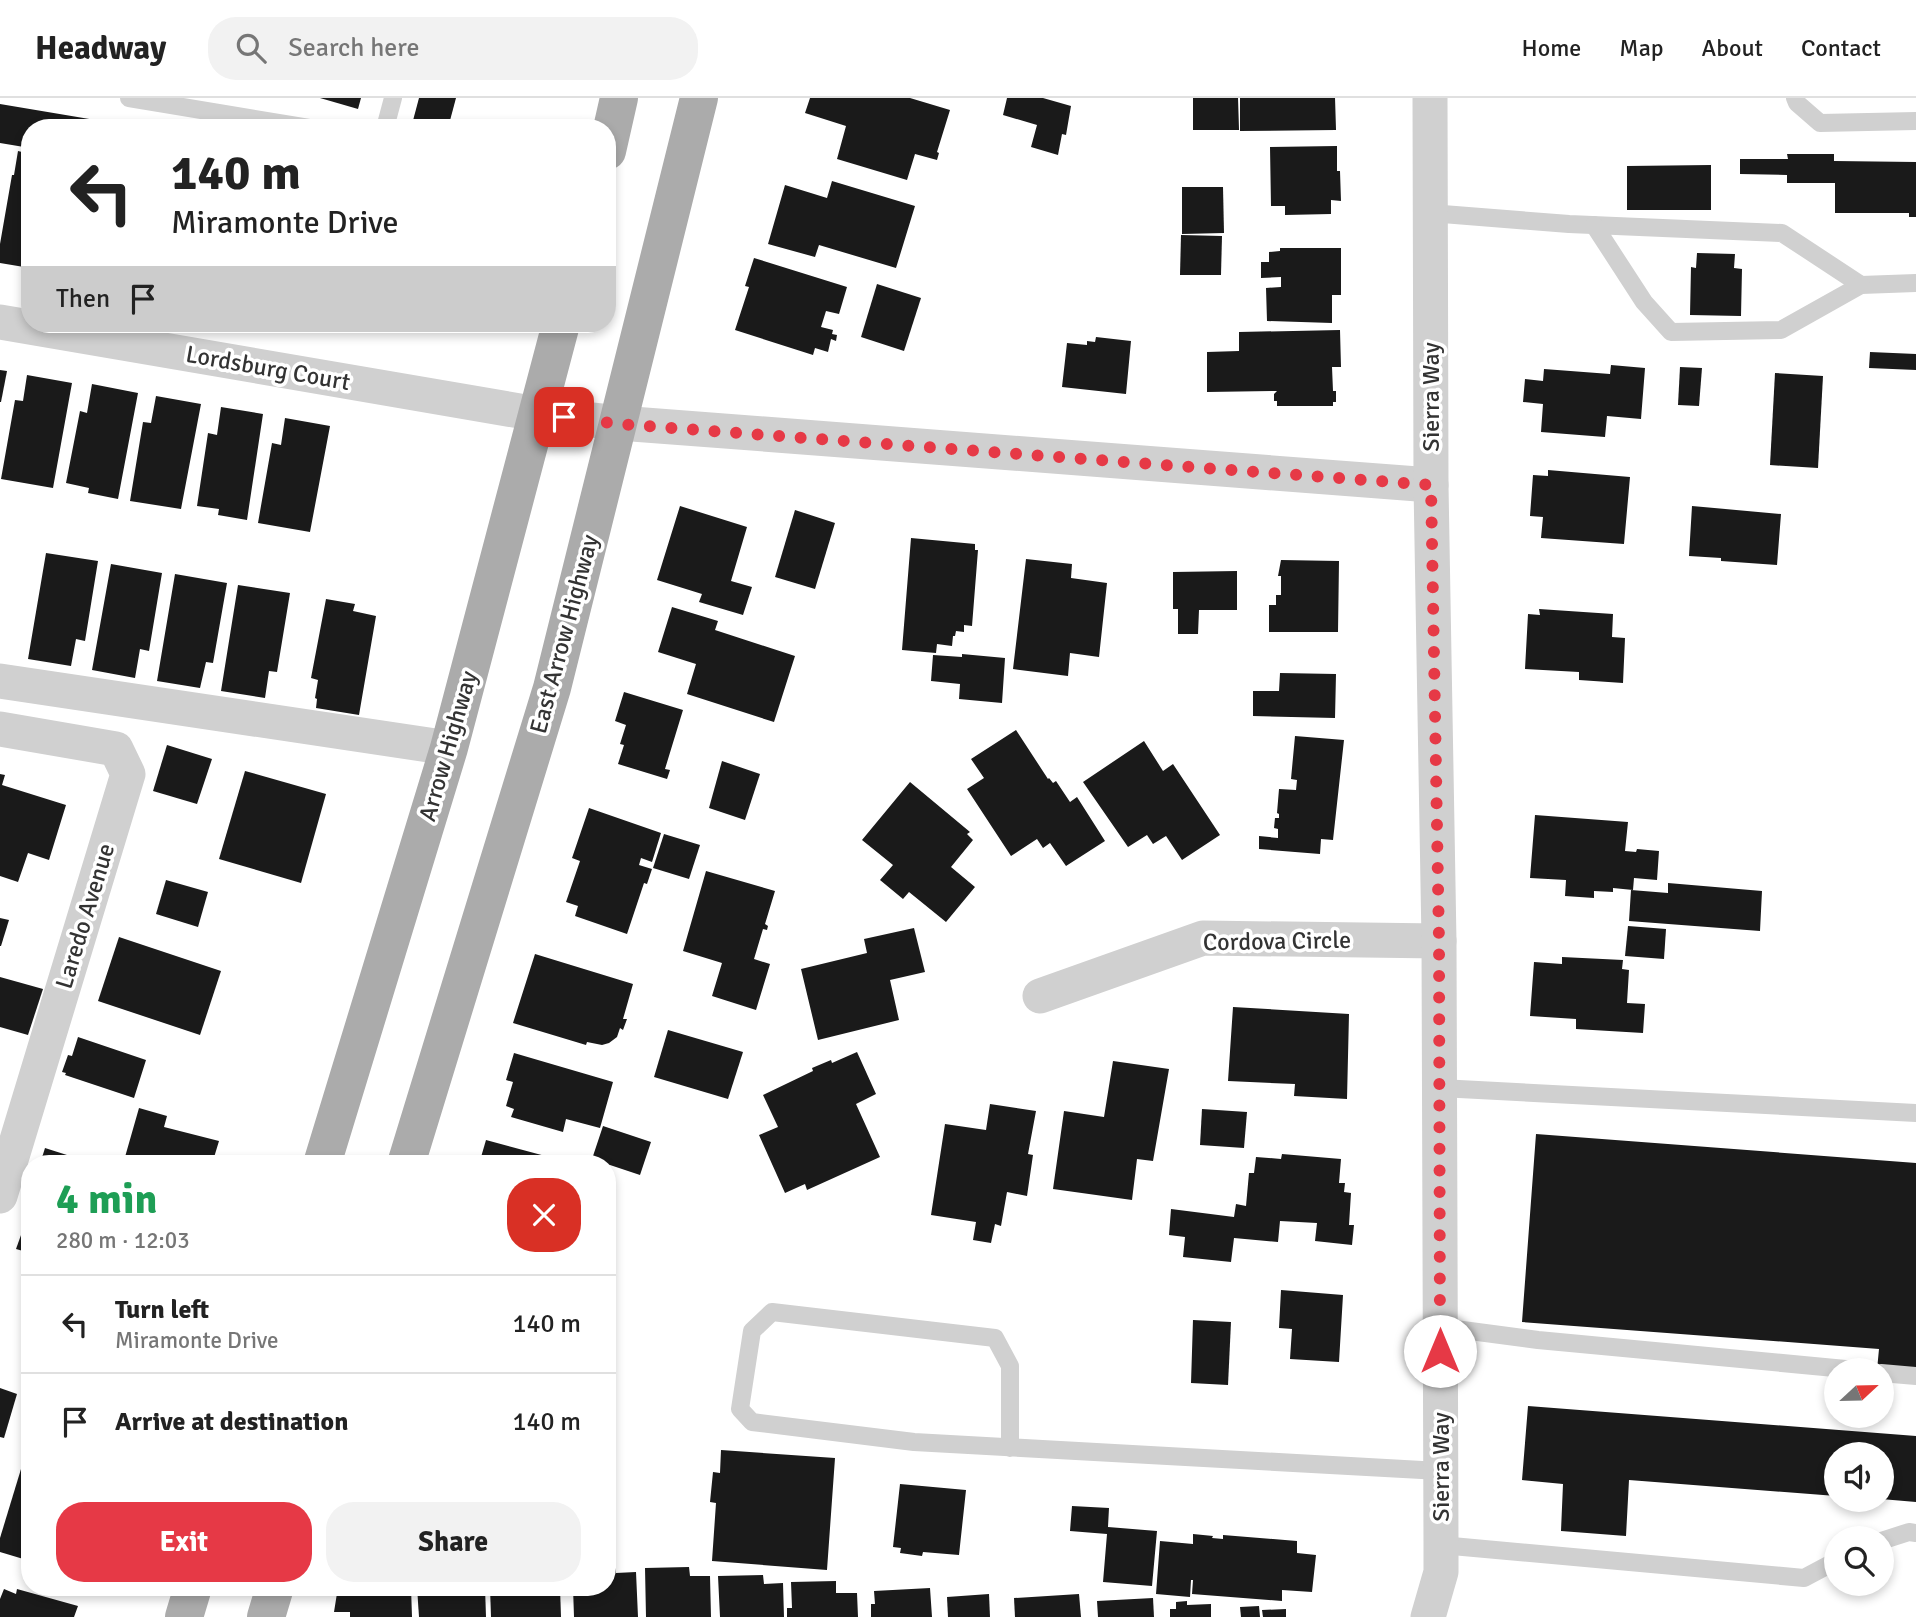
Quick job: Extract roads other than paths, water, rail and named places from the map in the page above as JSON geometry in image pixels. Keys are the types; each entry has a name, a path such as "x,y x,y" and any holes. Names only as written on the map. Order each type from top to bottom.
{"main road":[{"path":"615,119 620,98"},
{"name":"East Arrow Highway","path":"409,1155 552,688 699,98"},
{"name":"Arrow Highway","path":"325,1155 449,748 559,333"},
{"path":"184,1617 190,1596"},
{"path":"266,1617 272,1596"}],"street":[{"name":"Sierra Way","path":"1428,1617 1441,1572 1439,941 1431,485 1430,98"},
{"name":"Lordsburg Court","path":"0,322 21,326"},
{"name":"Lordsburg Court","path":"64,333 537,414 619,424 1431,485"},
{"path":"0,681 449,748"},
{"name":"Laredo Avenue","path":"0,729 116,749 128,774 0,1196"},
{"name":"Cordova Circle","path":"1040,996 1203,938 1439,941"}],"lane":[{"path":"129,98 255,119"},
{"path":"387,119 393,98"},
{"path":"1795,98 1820,124 1916,121"},
{"path":"1430,213 1594,225 1782,233 1861,285"},
{"path":"1594,225 1644,302 1671,332 1781,330 1861,285 1916,283"},
{"path":"1440,1088 1916,1113"},
{"path":"1010,1448 1010,1366 995,1338 772,1312 752,1331 740,1409 752,1422 914,1442 1010,1448 1440,1471"},
{"path":"1440,1327 1538,1340 1824,1367"},
{"path":"1894,1374 1916,1376"},
{"path":"1894,1537 1909,1532 1916,1533"},
{"path":"1441,1545 1804,1578 1824,1567"}]}
